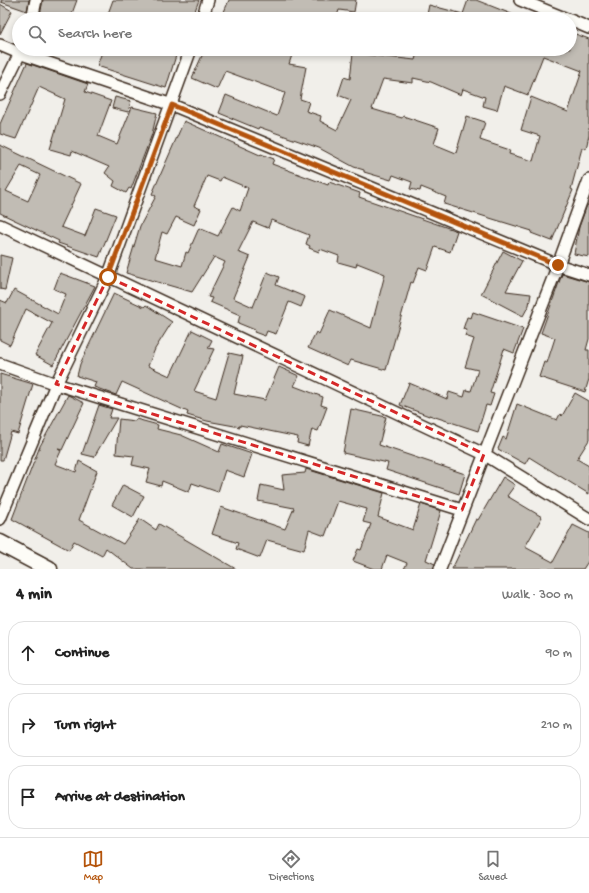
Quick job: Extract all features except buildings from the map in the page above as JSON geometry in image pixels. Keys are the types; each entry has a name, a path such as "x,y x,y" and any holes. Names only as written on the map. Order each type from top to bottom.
{"street":[{"path":"33,12 36,0"},
{"path":"204,12 208,0"},
{"path":"520,0 550,12"},
{"path":"577,23 589,28"},
{"path":"0,45 12,48"},
{"path":"0,94 19,56"},
{"path":"35,56 172,105 558,265 589,275"},
{"path":"0,519 56,384 108,277 189,56"},
{"path":"440,569 558,265 589,180"},
{"path":"0,225 484,454 589,519"},
{"path":"0,364 56,384 462,510"},
{"path":"0,543 49,569"}],"highlighted area":[{"path":"108,277 484,454 462,510 56,384"}],"route":[{"path":"108,277 172,105 558,265"}]}
